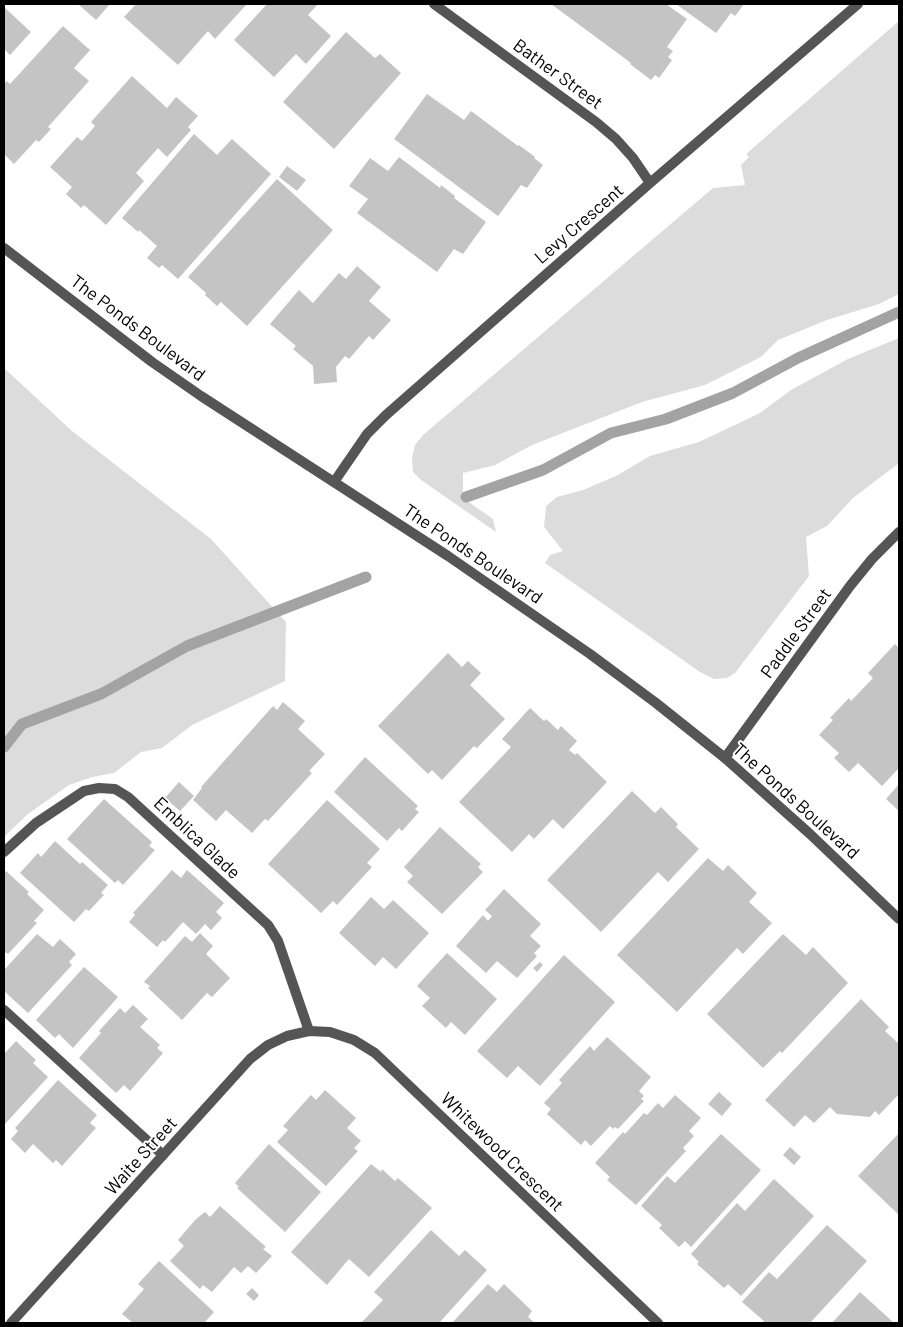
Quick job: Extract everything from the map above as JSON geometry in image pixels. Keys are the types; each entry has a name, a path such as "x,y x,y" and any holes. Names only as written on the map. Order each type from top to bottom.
{"street":[{"name":"Bather Street","path":"434,4 596,122 616,139 633,158 650,183"},
{"name":"Levy Crescent","path":"334,482 367,434 386,415 650,183 858,4"},
{"name":"The Ponds Boulevard","path":"4,248 152,362 201,396 448,556 590,654 656,703 725,758 810,834 899,919"},
{"name":"Paddle Street","path":"725,758 850,586 872,559 899,532"},
{"name":"Emblica Glade","path":"4,852 36,823 84,791 99,788 115,789 128,797 268,925 278,941 309,1031"},
{"path":"4,1010 163,1155"},
{"name":"Waite Street","path":"11,1323 250,1059 268,1045 287,1036 309,1031"},
{"name":"Whitewood Crescent","path":"309,1031 330,1032 354,1040 375,1054 658,1323"}],"shaded area":[{"path":"899,21 899,294 879,304 827,320 778,340 761,357 705,385 642,402 532,445 495,465 463,473 463,498 493,519 496,532 421,480 413,472 412,458 415,445 423,435 713,188 745,185 741,165 749,157 746,154"},
{"path":"899,338 899,463 853,498 827,526 806,537 809,576 735,673 727,678 714,679 700,672 545,563 550,555 563,551 544,527 546,506 557,497 583,490 616,476 650,456 699,442 760,413 791,390 848,359"},
{"path":"4,368 72,431 211,539 286,622 285,681 192,725 162,748 141,752 114,773 92,777 69,785 28,814 4,837"}],"building":[{"path":"78,4 110,4 96,20"},
{"path":"136,4 247,4 215,39 208,31 178,65 124,17"},
{"path":"267,4 318,4 308,15 331,36 306,64 296,54 274,77 234,40"},
{"path":"551,4 666,4 687,19 667,47 673,51 668,57 672,60 659,78 655,75 651,80"},
{"path":"676,4 744,4 735,16 731,13 716,33"},
{"path":"4,7 31,32 10,55 4,51"},
{"path":"63,26 90,50 74,68 89,81 48,127 51,129 39,142 36,140 14,164 4,154 4,84 7,81 10,84"},
{"path":"346,32 375,58 380,54 401,73 334,149 283,102"},
{"path":"132,76 167,108 176,97 198,116 188,127 191,130 167,157 158,148 136,173 144,181 106,225 84,205 81,208 66,194 72,187 50,167 77,137 82,141 95,126 91,122"},
{"path":"427,94 464,120 471,111 535,157 543,165 527,188 521,185 498,216 394,139"},
{"path":"194,134 217,155 232,139 271,174 178,279 162,265 159,268 147,258 157,246 122,218"},
{"path":"399,157 440,188 441,185 455,196 454,198 486,222 463,254 454,249 437,272 357,213 368,199 349,186 370,158 388,171"},
{"path":"287,166 306,180 297,191 279,177"},
{"path":"277,179 333,230 247,326 221,302 217,306 188,277"},
{"path":"357,266 381,287 369,301 391,320 373,340 369,336 349,359 345,356 336,367 337,382 314,384 313,366 293,349 296,346 270,324 299,290 313,303 339,273 346,279"},
{"path":"895,644 899,648 899,768 882,786 858,763 849,772 834,758 839,753 819,735 833,720 830,718 849,698 851,701 873,678 868,673"},
{"path":"448,653 462,667 468,661 481,673 470,685 505,719 477,748 474,746 442,780 432,770 428,774 378,726"},
{"path":"283,702 305,721 298,729 325,754 309,771 312,773 268,821 265,819 252,833 226,810 216,821 193,800 201,787 273,706 277,710"},
{"path":"530,708 544,721 546,719 558,730 561,726 577,741 569,750 575,755 577,753 607,782 563,829 553,819 534,839 529,834 512,852 459,802 511,747 502,739"},
{"path":"365,757 418,806 415,809 419,812 402,831 399,828 387,841 334,792"},
{"path":"179,782 194,796 180,811 165,798"},
{"path":"899,784 899,811 886,799"},
{"path":"632,791 655,813 661,807 678,824 676,827 699,849 668,882 658,872 601,932 547,880"},
{"path":"104,799 152,842 149,846 155,850 123,885 118,880 115,883 67,839"},
{"path":"327,800 380,849 367,863 372,867 337,905 333,901 321,913 268,864"},
{"path":"440,827 481,864 478,867 483,872 442,914 407,882 413,876 404,867"},
{"path":"55,841 80,864 82,862 108,885 101,893 104,895 89,911 86,909 74,922 20,873 38,853 41,857"},
{"path":"708,858 723,871 728,865 757,893 749,902 772,923 743,954 737,948 677,1012 617,955"},
{"path":"172,870 181,878 187,870 224,903 216,912 222,918 211,930 205,924 196,934 183,922 165,942 163,940 157,947 129,922 135,915 133,913"},
{"path":"6,871 29,892 27,894 44,910 34,921 37,923 8,954 4,953 4,873"},
{"path":"504,889 541,924 530,936 541,946 534,953 537,956 517,978 497,961 486,973 456,946 483,915 488,921 492,916 485,910"},
{"path":"371,897 384,909 393,900 429,933 396,969 383,957 375,966 339,933"},
{"path":"200,933 213,946 206,954 230,978 212,997 207,993 182,1020 144,982 185,936 192,942"},
{"path":"37,934 53,947 60,939 76,954 69,962 72,965 28,1013 4,991 4,970"},
{"path":"783,934 806,955 813,947 848,983 782,1053 780,1051 763,1068 707,1014"},
{"path":"447,953 497,999 465,1035 451,1022 446,1028 422,1006 430,998 417,986"},
{"path":"564,955 615,1002 540,1086 518,1066 507,1078 477,1051"},
{"path":"540,962 543,965 537,972 533,968"},
{"path":"84,967 118,997 73,1048 59,1034 55,1038 36,1020"},
{"path":"861,999 889,1027 885,1031 899,1044 899,1094 879,1115 875,1111 870,1117 837,1114 830,1107 814,1123 805,1115 794,1127 765,1100"},
{"path":"133,1005 148,1019 140,1027 160,1045 157,1048 163,1053 130,1091 124,1085 116,1093 79,1058 101,1033 99,1031 120,1008 125,1013"},
{"path":"607,1037 651,1077 639,1091 644,1096 641,1099 644,1101 618,1129 615,1127 613,1129 610,1126 591,1146 585,1140 581,1145 547,1114 551,1109 544,1103 562,1083 559,1080 590,1046 594,1051"},
{"path":"16,1041 36,1060 33,1063 48,1077 4,1125 4,1054"},
{"path":"58,1080 97,1115 90,1123 96,1128 62,1166 56,1160 53,1163 33,1144 25,1153 11,1139 18,1131 15,1128"},
{"path":"325,1090 356,1118 347,1128 361,1141 354,1148 358,1151 326,1186 277,1142 288,1130 283,1126 311,1095 316,1100"},
{"path":"719,1092 732,1104 722,1116 708,1104"},
{"path":"675,1095 701,1118 689,1131 694,1136 683,1148 686,1151 636,1205 607,1180 610,1177 595,1163 623,1132 625,1134 644,1113 647,1115 658,1103 663,1108"},
{"path":"899,1133 899,1215 858,1176"},
{"path":"721,1134 761,1170 691,1247 685,1241 679,1247 659,1228 662,1225 641,1206 667,1176 675,1183"},
{"path":"269,1144 321,1192 285,1232 237,1188 239,1187 235,1183"},
{"path":"790,1147 801,1157 794,1165 783,1155"},
{"path":"371,1164 381,1172 382,1169 395,1181 398,1178 432,1208 369,1277 349,1259 327,1285 291,1252"},
{"path":"774,1179 814,1216 741,1296 728,1284 724,1288 697,1264 699,1262 691,1254 737,1203 745,1211"},
{"path":"220,1206 266,1247 263,1249 272,1256 256,1273 248,1266 241,1273 234,1267 212,1292 203,1285 200,1289 170,1261 184,1246 178,1240 196,1219 205,1212 210,1217"},
{"path":"827,1225 867,1261 810,1323 762,1323 764,1321 742,1302 769,1272 777,1279"},
{"path":"431,1230 459,1256 465,1250 487,1270 439,1323 361,1323 383,1300 374,1292"},
{"path":"159,1261 214,1312 204,1323 133,1323 122,1314 144,1289 138,1284"},
{"path":"488,1284 497,1292 504,1284 532,1311 528,1317 535,1323 452,1323"},
{"path":"252,1288 259,1295 254,1301 246,1294"},
{"path":"860,1292 894,1323 832,1323"}],"waterway":[{"path":"466,497 543,470 611,433 666,419 733,393 798,358 899,312"},
{"path":"4,747 22,724 101,694 187,646 366,577"}]}
